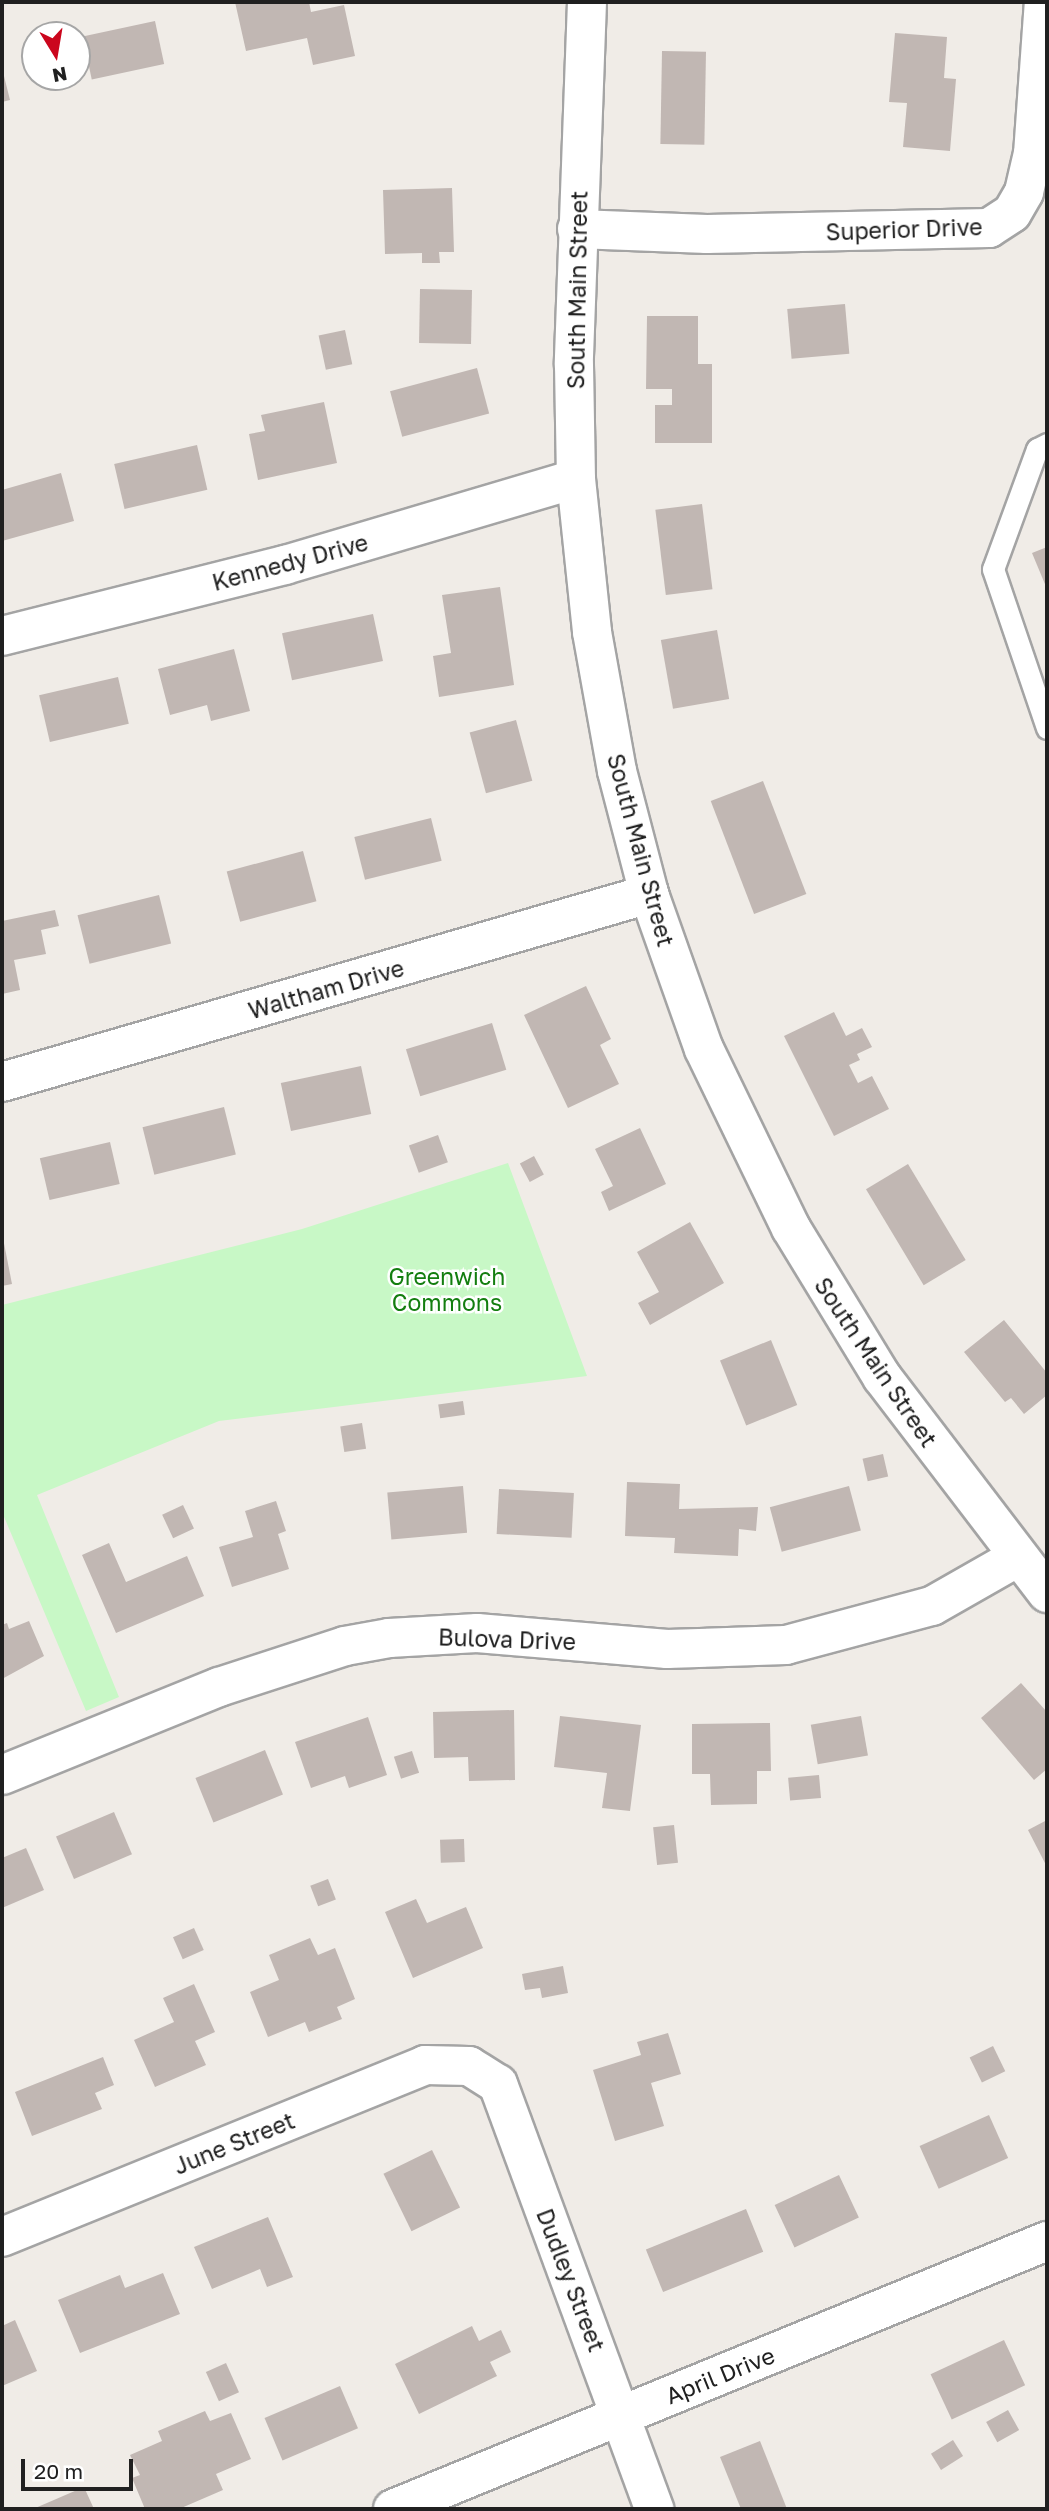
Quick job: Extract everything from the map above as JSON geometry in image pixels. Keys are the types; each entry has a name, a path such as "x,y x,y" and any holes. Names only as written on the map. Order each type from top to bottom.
{"street":[{"name":"South Main Street","path":"587,2 577,229 576,479 592,632 617,771 649,894 704,1049 791,1228 882,1377 1047,1593"},
{"name":"Superior Drive","path":"577,229 707,234 989,228 1012,213 1024,192 1033,154 1044,2"},
{"name":"Kennedy Drive","path":"2,636 285,565 576,479"},
{"name":"Waltham Drive","path":"2,1082 649,894"},
{"name":"Bulova Drive","path":"2,1775 219,1687 345,1646 388,1638 477,1633 667,1649 786,1645 932,1606 1018,1557"},
{"name":"June Street","path":"2,2237 425,2065 469,2066"},
{"name":"Dudley Street","path":"469,2066 498,2084 654,2509"},
{"name":"April Drive","path":"393,2509 1047,2241"}],"lane":[{"path":"1047,444 1037,449 993,569 1047,728"}],"green space":[{"name":"Greenwich Commons","path":"508,1163 587,1376 219,1421 37,1495 119,1697 86,1711 2,1512 2,1305 302,1229"}],"building":[{"path":"235,2 309,2 311,12 344,5 355,56 313,65 307,38 246,51"},
{"path":"155,21 164,64 92,79 91,35"},
{"path":"895,33 947,37 944,78 956,79 950,151 903,147 907,103 889,102"},
{"path":"662,51 706,52 704,145 660,144"},
{"path":"2,68 10,100 2,102"},
{"path":"452,188 454,252 439,252 440,263 422,263 422,253 385,254 383,190"},
{"path":"420,289 472,290 471,344 419,343"},
{"path":"845,304 849,354 792,359 787,309"},
{"path":"647,316 698,316 698,364 712,364 712,443 655,443 655,405 672,405 672,389 646,389"},
{"path":"345,330 352,364 326,370 319,336"},
{"path":"477,368 489,413 402,437 390,391"},
{"path":"324,402 337,463 258,480 249,434 265,431 261,415"},
{"path":"197,445 207,490 125,509 114,464"},
{"path":"61,473 74,521 2,541 2,490"},
{"path":"702,504 712,589 666,595 655,510"},
{"path":"1047,547 1047,589 1032,553"},
{"path":"500,587 514,685 439,697 433,656 451,653 442,595"},
{"path":"373,614 383,661 292,680 282,633"},
{"path":"717,630 729,699 673,709 661,640"},
{"path":"234,649 250,711 211,721 207,705 170,715 158,669"},
{"path":"118,677 129,724 50,742 39,695"},
{"path":"516,720 532,781 486,793 470,732"},
{"path":"763,781 806,894 754,914 711,801"},
{"path":"431,818 442,861 365,880 354,837"},
{"path":"303,851 316,901 240,922 227,871"},
{"path":"159,895 171,944 90,964 77,915"},
{"path":"55,910 59,926 41,930 46,954 14,960 20,990 2,994 2,921"},
{"path":"586,986 611,1039 600,1045 619,1084 568,1108 524,1015"},
{"path":"834,1012 846,1036 862,1028 872,1047 857,1054 860,1060 849,1065 858,1083 872,1076 889,1109 834,1136 784,1036"},
{"path":"492,1023 506,1070 420,1096 406,1049"},
{"path":"361,1066 371,1114 291,1131 281,1083"},
{"path":"224,1107 236,1155 154,1175 142,1127"},
{"path":"640,1128 666,1184 609,1211 601,1192 613,1186 595,1149"},
{"path":"438,1135 448,1162 419,1173 409,1146"},
{"path":"110,1142 120,1184 50,1200 40,1158"},
{"path":"534,1156 544,1175 530,1182 520,1164"},
{"path":"908,1164 966,1260 924,1285 866,1189"},
{"path":"690,1222 724,1283 650,1325 638,1303 659,1292 637,1252"},
{"path":"2,1233 12,1284 2,1286"},
{"path":"1004,1320 1047,1373 1047,1395 1024,1414 1011,1398 1005,1402 964,1352"},
{"path":"771,1340 797,1405 746,1426 720,1361"},
{"path":"463,1401 465,1415 440,1418 438,1404"},
{"path":"362,1423 366,1449 344,1452 340,1426"},
{"path":"883,1454 888,1476 868,1481 863,1459"},
{"path":"627,1482 680,1484 679,1509 758,1507 756,1531 739,1529 738,1556 674,1553 675,1538 625,1536"},
{"path":"463,1486 467,1533 391,1539 387,1493"},
{"path":"849,1486 861,1530 782,1552 770,1507"},
{"path":"499,1489 574,1493 572,1538 497,1534"},
{"path":"276,1501 286,1531 278,1534 289,1569 232,1587 219,1547 253,1537 245,1511"},
{"path":"183,1505 194,1529 173,1538 162,1515"},
{"path":"109,1543 126,1582 187,1556 204,1596 116,1633 82,1555"},
{"path":"29,1621 44,1656 2,1679 2,1625 7,1623 9,1629"},
{"path":"1021,1683 1047,1712 1047,1769 1034,1780 981,1718"},
{"path":"514,1710 515,1780 469,1781 468,1757 434,1758 433,1712"},
{"path":"560,1716 641,1725 630,1811 602,1808 607,1773 554,1767"},
{"path":"861,1716 868,1755 818,1764 811,1725"},
{"path":"368,1717 387,1775 349,1788 345,1776 311,1788 295,1742"},
{"path":"770,1723 771,1771 757,1771 757,1804 711,1805 710,1774 692,1774 692,1724"},
{"path":"265,1750 283,1795 213,1823 195,1778"},
{"path":"412,1751 419,1773 401,1779 394,1757"},
{"path":"819,1775 821,1798 790,1801 788,1778"},
{"path":"114,1812 132,1854 74,1879 56,1837"},
{"path":"1047,1820 1047,1867 1028,1830"},
{"path":"674,1825 678,1863 657,1865 653,1827"},
{"path":"464,1839 465,1862 441,1863 440,1840"},
{"path":"26,1848 44,1890 2,1908 2,1858"},
{"path":"328,1879 336,1900 318,1906 310,1886"},
{"path":"416,1899 427,1923 466,1907 483,1948 413,1978 385,1912"},
{"path":"194,1928 204,1950 183,1959 173,1937"},
{"path":"310,1938 318,1955 335,1948 355,1999 337,2007 342,2019 309,2032 305,2022 268,2037 250,1992 279,1980 269,1955"},
{"path":"563,1966 568,1993 542,1998 540,1988 525,1990 522,1974"},
{"path":"194,1984 215,2032 195,2041 206,2065 155,2087 134,2040 174,2022 163,1998"},
{"path":"668,2033 681,2074 651,2083 664,2126 615,2141 593,2070 641,2055 637,2042"},
{"path":"993,2046 1005,2071 982,2083 970,2057"},
{"path":"103,2057 114,2085 95,2093 102,2109 32,2136 15,2092"},
{"path":"989,2115 1008,2158 939,2189 920,2146"},
{"path":"432,2150 460,2208 412,2231 383,2174"},
{"path":"839,2175 859,2218 795,2248 775,2205"},
{"path":"746,2209 763,2252 663,2292 646,2249"},
{"path":"268,2217 293,2277 267,2287 260,2269 212,2289 194,2247"},
{"path":"163,2273 180,2314 80,2353 58,2300 120,2275 125,2288"},
{"path":"15,2320 37,2371 2,2386 2,2326"},
{"path":"472,2326 479,2341 501,2330 511,2352 490,2362 497,2376 419,2414 395,2364"},
{"path":"1004,2340 1025,2385 952,2420 931,2374"},
{"path":"226,2363 239,2392 219,2401 206,2372"},
{"path":"340,2386 358,2428 282,2460 265,2418"},
{"path":"1008,2410 1019,2430 997,2442 986,2422"},
{"path":"205,2411 210,2421 231,2413 251,2459 216,2474 223,2490 179,2509 145,2509 132,2478 140,2475 130,2455 162,2441 158,2431"},
{"path":"953,2440 963,2456 941,2470 931,2454"},
{"path":"760,2441 787,2509 741,2509 720,2457"},
{"path":"84,2487 94,2509 33,2509"}]}
